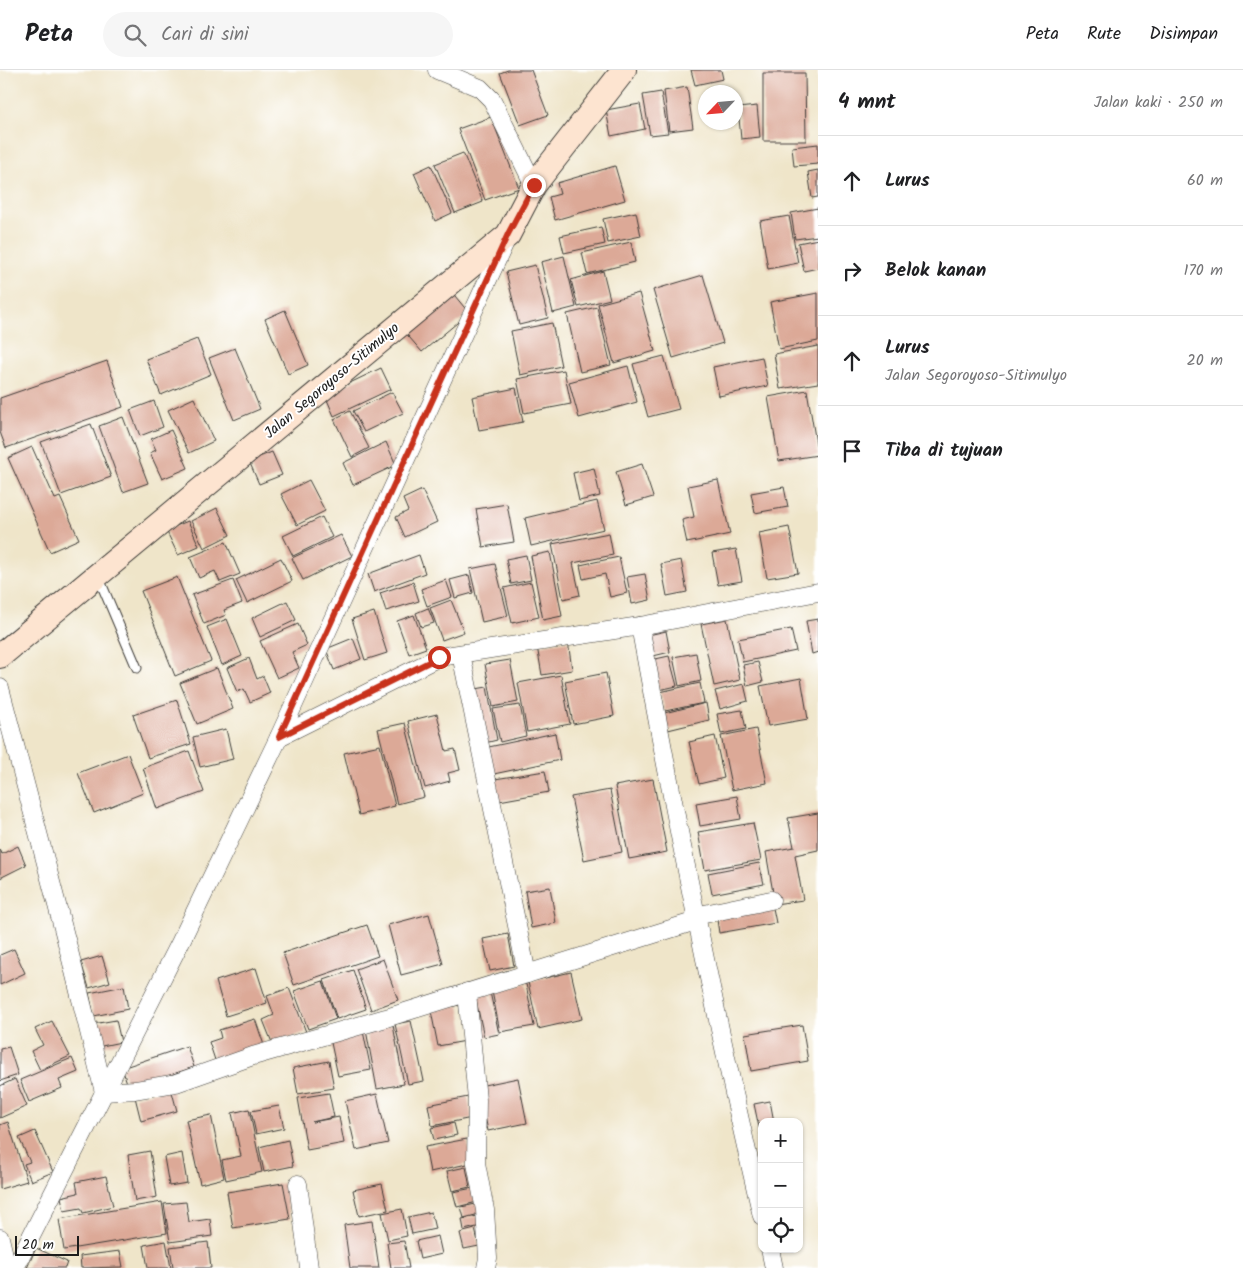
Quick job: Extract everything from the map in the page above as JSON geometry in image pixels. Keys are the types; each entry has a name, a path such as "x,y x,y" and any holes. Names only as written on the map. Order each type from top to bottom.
{"main road":[{"name":"Jalan Segoroyoso-Sitimulyo","path":"0,656 508,234 534,185 624,70"}],"street":[{"path":"437,70 480,88 492,100 534,185"},
{"path":"14,1268 180,943 279,737 508,234"},
{"path":"279,737 439,657 640,626 818,592"},
{"path":"640,626 676,827 760,1208"},
{"path":"461,654 527,974"},
{"path":"0,688 104,1092"},
{"path":"104,1092 135,1090 176,1082 253,1056 386,1018 527,974 696,919 771,900"},
{"path":"467,992 477,1100 476,1163 484,1210 488,1258 486,1268"},
{"path":"298,1184 309,1268"},
{"path":"1,1243 7,1268"},
{"path":"771,1253 774,1268"}],"lane":[{"path":"98,575 137,668"}],"building":[{"path":"508,70 531,70 548,115 520,125 500,73"},
{"path":"691,70 721,70 723,79 695,85"},
{"path":"763,73 805,73 806,141 763,141"},
{"path":"687,87 693,128 669,131 664,91"},
{"path":"661,92 668,133 650,135 643,95"},
{"path":"640,104 645,129 611,136 606,110"},
{"path":"757,106 760,137 741,139 743,107"},
{"path":"491,117 519,188 485,200 458,129"},
{"path":"818,144 818,164 794,166 792,147"},
{"path":"463,153 483,202 455,213 435,164"},
{"path":"431,165 452,213 435,221 414,173"},
{"path":"615,166 625,200 555,220 549,197 560,194 557,183"},
{"path":"818,170 818,197 812,198 808,172"},
{"path":"818,208 818,236 795,239 791,213"},
{"path":"636,212 641,236 608,243 603,219"},
{"path":"789,216 798,263 768,269 760,221"},
{"path":"601,227 605,244 564,253 560,236"},
{"path":"818,239 818,268 804,271 798,243"},
{"path":"631,242 635,262 587,274 582,253"},
{"path":"564,256 576,307 553,313 541,262"},
{"path":"535,265 548,318 519,325 506,272"},
{"path":"603,271 610,299 578,307 571,280"},
{"path":"703,275 723,343 673,358 653,290"},
{"path":"450,290 469,313 422,352 403,330"},
{"path":"639,293 655,351 614,363 598,304"},
{"path":"818,293 818,341 779,349 770,302"},
{"path":"597,307 611,365 580,372 567,314"},
{"path":"285,310 308,365 288,374 265,319"},
{"path":"552,323 561,366 520,375 511,331"},
{"path":"197,339 211,374 161,395 146,359"},
{"path":"818,346 818,383 780,389 774,354"},
{"path":"235,348 260,409 234,420 209,358"},
{"path":"664,356 679,409 648,417 633,364"},
{"path":"762,357 768,386 719,396 713,367"},
{"path":"107,361 123,407 6,448 0,432 0,398"},
{"path":"628,366 637,402 579,418 569,382"},
{"path":"381,368 391,389 334,416 325,395"},
{"path":"564,370 571,404 524,413 517,379"},
{"path":"516,388 523,422 479,430 472,397"},
{"path":"807,390 818,455 779,461 768,397"},
{"path":"392,392 403,413 364,432 353,411"},
{"path":"194,398 214,441 189,453 168,410"},
{"path":"154,401 163,427 140,436 130,410"},
{"path":"350,411 369,448 352,457 334,419"},
{"path":"123,417 148,483 123,492 99,426"},
{"path":"91,424 111,477 61,495 41,442"},
{"path":"171,430 188,468 162,479 150,453 156,450 151,439"},
{"path":"386,442 396,465 353,485 343,463"},
{"path":"32,447 55,499 60,497 79,539 50,552 8,458"},
{"path":"272,452 282,475 259,484 249,461"},
{"path":"642,464 653,497 626,505 616,472"},
{"path":"594,468 600,496 579,501 573,473"},
{"path":"309,480 325,511 297,525 281,494"},
{"path":"718,480 730,534 687,543 682,520 694,517 688,486"},
{"path":"784,487 788,507 755,513 751,493"},
{"path":"422,490 437,522 405,537 396,517 408,511 403,499"},
{"path":"597,501 604,529 531,546 525,518"},
{"path":"507,504 514,542 483,547 476,509"},
{"path":"217,508 230,535 204,548 191,521"},
{"path":"322,517 332,537 293,556 283,536"},
{"path":"188,521 199,546 178,555 166,530"},
{"path":"789,527 798,573 767,578 759,533"},
{"path":"609,533 613,555 573,563 580,595 563,599 552,544"},
{"path":"341,535 352,556 303,580 292,558"},
{"path":"226,542 240,574 220,582 215,571 199,578 190,557"},
{"path":"736,549 742,581 718,585 712,553"},
{"path":"550,552 562,616 543,620 531,556"},
{"path":"419,555 425,573 374,592 368,574"},
{"path":"526,555 531,580 511,584 506,559"},
{"path":"619,557 627,593 610,597 605,574 583,579 580,565"},
{"path":"281,558 292,581 247,603 236,580"},
{"path":"681,560 687,592 667,596 661,564"},
{"path":"495,564 508,616 482,622 470,569"},
{"path":"645,574 650,600 632,604 627,577"},
{"path":"469,575 473,593 455,598 450,580"},
{"path":"177,577 211,661 175,676 141,591"},
{"path":"233,580 242,603 224,610 226,615 204,624 192,595"},
{"path":"446,580 452,597 427,606 421,589"},
{"path":"413,582 419,601 386,611 380,593"},
{"path":"531,582 539,617 512,623 504,588"},
{"path":"451,600 464,632 442,640 430,608"},
{"path":"287,601 296,620 260,637 252,618"},
{"path":"428,608 434,623 421,627 416,613"},
{"path":"374,612 387,653 365,660 352,619"},
{"path":"414,615 426,648 409,654 397,621"},
{"path":"227,619 242,656 222,665 207,627"},
{"path":"727,619 740,680 714,686 701,624"},
{"path":"818,619 818,652 812,654 806,621"},
{"path":"298,624 307,645 292,652 299,668 277,678 260,641"},
{"path":"791,629 796,651 743,662 738,639"},
{"path":"666,631 670,652 649,657 644,636"},
{"path":"353,638 361,659 334,670 326,649"},
{"path":"568,641 572,670 542,675 537,646"},
{"path":"696,653 701,681 679,686 673,657"},
{"path":"669,656 677,686 659,690 651,660"},
{"path":"249,658 257,679 263,676 270,693 250,702 244,689 237,692 227,668"},
{"path":"510,660 518,702 493,707 485,664"},
{"path":"758,662 763,682 747,686 743,665"},
{"path":"217,668 233,709 197,724 180,683"},
{"path":"606,673 614,716 573,724 565,681"},
{"path":"561,675 570,724 527,732 518,683"},
{"path":"801,678 808,719 768,726 760,686"},
{"path":"700,683 704,703 665,711 660,692"},
{"path":"744,684 748,701 720,709 715,691"},
{"path":"487,687 497,740 481,744 470,690"},
{"path":"177,700 191,744 148,758 133,715"},
{"path":"706,703 709,720 668,730 664,713"},
{"path":"520,705 526,736 500,742 493,709"},
{"path":"742,710 746,729 721,734 717,714"},
{"path":"437,714 446,751 455,749 460,770 448,773 450,781 425,788 408,721"},
{"path":"405,723 424,797 397,804 378,729"},
{"path":"226,729 233,759 200,767 193,737"},
{"path":"756,729 767,783 732,790 721,736"},
{"path":"555,733 560,760 489,775 484,748"},
{"path":"715,736 724,778 699,784 689,742"},
{"path":"380,745 395,806 359,815 344,753"},
{"path":"189,751 204,792 157,809 143,768"},
{"path":"128,754 143,793 94,813 78,773"},
{"path":"545,771 549,792 499,801 495,779"},
{"path":"653,779 667,852 629,859 615,786"},
{"path":"610,790 622,852 584,860 571,797"},
{"path":"737,796 741,819 700,826 696,803"},
{"path":"818,813 818,850 795,855 803,900 775,904 766,852 794,847 788,818"},
{"path":"753,823 761,860 705,870 698,832"},
{"path":"18,846 26,865 0,878 0,849 2,854"},
{"path":"759,863 764,884 712,894 708,873"},
{"path":"550,887 556,923 531,928 525,891"},
{"path":"772,903 776,923 719,933 716,913"},
{"path":"429,914 443,964 401,975 388,925"},
{"path":"367,925 378,956 294,985 283,953"},
{"path":"508,934 514,966 490,971 483,939"},
{"path":"14,949 25,973 0,985 0,955"},
{"path":"102,956 110,982 89,988 81,962"},
{"path":"383,959 398,1000 371,1010 356,969"},
{"path":"256,968 267,1003 226,1016 216,981"},
{"path":"353,970 366,1009 337,1019 324,980"},
{"path":"571,972 582,1019 538,1029 528,982"},
{"path":"323,981 336,1019 308,1029 294,991"},
{"path":"526,984 534,1026 500,1032 492,991"},
{"path":"124,986 128,1009 94,1016 89,993"},
{"path":"289,988 306,1032 273,1045 263,1020 274,1015 267,996"},
{"path":"490,992 499,1034 484,1037 475,995"},
{"path":"459,1005 466,1041 438,1046 431,1011"},
{"path":"255,1019 265,1048 216,1063 209,1042 221,1038 219,1030"},
{"path":"116,1020 121,1042 97,1047 93,1024"},
{"path":"52,1021 70,1056 40,1070 31,1051 43,1045 35,1029"},
{"path":"411,1021 424,1081 408,1084 395,1024"},
{"path":"393,1025 404,1084 377,1089 366,1030"},
{"path":"802,1025 808,1061 751,1071 745,1034"},
{"path":"363,1031 371,1070 338,1076 330,1038"},
{"path":"187,1046 194,1067 129,1089 122,1068"},
{"path":"9,1047 18,1075 0,1081 0,1049"},
{"path":"72,1058 78,1072 59,1080 62,1088 29,1102 20,1080"},
{"path":"329,1061 334,1088 298,1094 293,1068"},
{"path":"518,1078 527,1123 488,1131 479,1086"},
{"path":"15,1079 27,1106 0,1118 0,1086"},
{"path":"171,1088 177,1111 141,1121 135,1097"},
{"path":"329,1093 334,1117 312,1122 339,1117 344,1143 307,1150 298,1098"},
{"path":"377,1094 388,1143 356,1150 345,1101"},
{"path":"468,1097 472,1118 432,1126 428,1105"},
{"path":"770,1101 773,1118 758,1118 758,1123 754,1104"},
{"path":"279,1106 284,1128 256,1134 251,1111"},
{"path":"249,1109 262,1172 226,1180 222,1160 241,1156 232,1113"},
{"path":"211,1115 224,1178 200,1184 186,1120"},
{"path":"8,1122 27,1181 0,1189 0,1125"},
{"path":"454,1123 457,1135 434,1140 431,1128"},
{"path":"35,1131 53,1172 31,1181 24,1164 30,1162 19,1138"},
{"path":"467,1139 472,1163 430,1172 425,1147"},
{"path":"288,1140 293,1166 264,1172 259,1147"},
{"path":"150,1151 157,1197 135,1201 128,1155"},
{"path":"182,1153 187,1183 169,1186 164,1157"},
{"path":"466,1167 470,1187 452,1191 447,1171"},
{"path":"106,1176 113,1206 83,1213 81,1208 64,1211 61,1197 78,1193 76,1182"},
{"path":"283,1183 290,1219 233,1228 227,1192"},
{"path":"382,1184 388,1210 359,1216 353,1190"},
{"path":"478,1187 481,1201 457,1207 453,1192"},
{"path":"162,1202 167,1233 64,1250 59,1219"},
{"path":"186,1202 189,1222 210,1219 212,1236 170,1242 164,1204"},
{"path":"481,1203 483,1213 464,1218 461,1207"},
{"path":"402,1209 407,1236 388,1240 382,1213"},
{"path":"431,1212 435,1229 412,1234 408,1217"},
{"path":"483,1215 485,1225 464,1230 462,1219"},
{"path":"372,1221 379,1268 350,1268 344,1225"},
{"path":"475,1229 479,1246 464,1249 460,1233"},
{"path":"438,1236 442,1254 420,1259 416,1241"},
{"path":"166,1241 171,1268 148,1268 144,1245"},
{"path":"404,1241 409,1268 391,1268 387,1243"},
{"path":"208,1242 211,1268 173,1268 170,1247"},
{"path":"36,1248 67,1262 65,1268 27,1268"},
{"path":"120,1251 123,1267 81,1268 80,1256"}],"route":[{"path":"439,657 279,737 508,234 534,185"}]}
